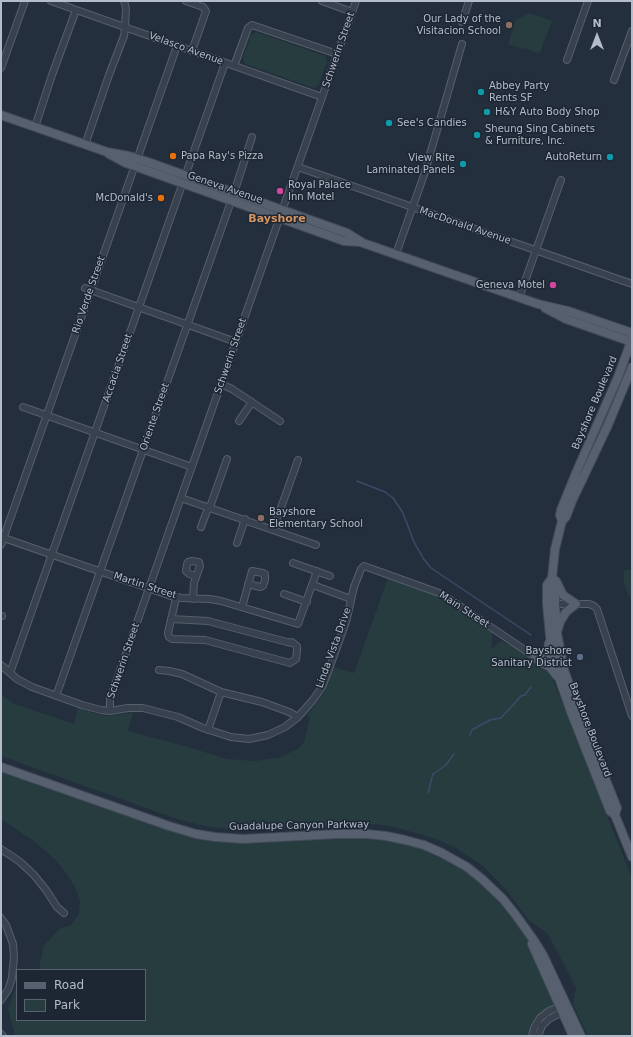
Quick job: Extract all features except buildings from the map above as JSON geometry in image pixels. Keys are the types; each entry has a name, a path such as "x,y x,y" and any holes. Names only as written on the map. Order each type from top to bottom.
{"main road":[{"name":"Geneva Avenue","path":"1,115 107,152 121,161 136,162 281,214 347,233 362,243 538,304 566,319 632,339"},
{"name":"Bayshore Boulevard","path":"562,521 560,515 563,505 618,377 632,339"},
{"name":"Bayshore Boulevard","path":"632,367 566,517 562,521 556,544 552,576 555,584 551,604 553,634 560,679 571,712 610,810 615,815 632,857"},
{"path":"552,576 563,595 576,604 562,616 553,634 547,654 537,658 539,661 550,667 560,679"},
{"name":"Bayshore Boulevard","path":"557,657 564,670 616,808 615,815"},
{"name":"Guadalupe Canyon Parkway","path":"1,767 169,826 206,835 243,839 367,834 396,837 415,842 442,853 459,862 490,885 515,914 526,930 536,955 564,1008 581,1036"},
{"name":"Guadalupe Canyon Parkway","path":"564,1008 573,1036"}],"street":[{"path":"1,68 25,1"},
{"name":"Velasco Avenue","path":"51,1 322,97"},
{"path":"85,145 124,36 126,8 124,1"},
{"path":"186,1 203,7 206,11 192,51"},
{"path":"322,1 352,12"},
{"name":"Schwerin Street","path":"110,711 110,699 356,1"},
{"path":"462,22 469,1"},
{"path":"566,60 588,1"},
{"path":"35,127 76,10"},
{"path":"234,66 248,28 252,25 337,54"},
{"path":"614,80 632,31"},
{"path":"396,254 424,175 462,44"},
{"name":"Rio Verde Street","path":"1,545 2,538 47,415 88,289 136,162 177,46"},
{"name":"Accacia Street","path":"10,672 225,63"},
{"name":"Oriente Street","path":"56,696 252,137"},
{"name":"MacDonald Avenue","path":"298,167 632,284"},
{"path":"519,298 561,180"},
{"path":"88,289 236,342"},
{"path":"221,384 232,389 280,421"},
{"path":"239,421 252,402"},
{"path":"23,407 192,467"},
{"path":"201,527 211,504 227,458"},
{"path":"274,530 298,460"},
{"path":"181,498 316,545"},
{"path":"237,543 245,520"},
{"name":"Martin Street","path":"2,538 176,598 216,600 298,624 317,571"},
{"path":"293,562 330,576"},
{"name":"Main Street","path":"363,567 366,566 442,594 537,658"},
{"name":"Linda Vista Drive","path":"110,711 128,708 143,708 178,717 208,730 240,739 268,735 285,727 298,717 313,700 325,680 346,622 354,587 360,569 363,567"},
{"path":"193,599 196,576"},
{"path":"242,607 248,584"},
{"path":"313,585 351,599"},
{"path":"284,594 307,602"},
{"path":"171,619 208,621 292,642 297,646 298,651 296,659 290,662 205,640 172,639 169,637 168,633 171,619 176,598"},
{"path":"551,604 591,605 598,611 632,716"},
{"path":"537,658 546,660 557,657"},
{"path":"1,665 25,684 56,696 105,711 110,711"},
{"path":"158,670 182,674 221,692 262,702 290,712 298,717"},
{"path":"208,730 221,692"},
{"path":"1,849 34,875 46,890 56,907 64,913"},
{"path":"1,918 6,925 13,944 14,957 12,978 8,990 1,1000"},
{"path":"532,1036 534,1028 540,1018 549,1011 564,1008"},
{"path":"538,1036 539,1031 545,1022 564,1008"}],"green space":[{"path":"530,13 552,21 540,52 538,53 508,44 516,20"},
{"path":"256,32 325,56 327,61 319,85 314,88 245,64 243,58 251,35"},
{"path":"624,570 632,570 632,598 630,598 624,584"},
{"path":"388,578 436,596 492,632 492,649 501,641 516,648 549,670 632,878 632,1036 588,1036 573,1004 576,988 548,934 529,920 502,885 482,865 456,848 433,838 391,826 372,824 239,830 208,827 177,819 1,756 1,694 12,703 74,724 78,708 100,715 111,716 133,712 128,731 227,759 255,761 281,757 299,748 304,742 310,718 307,715 324,693 334,667 354,673"},
{"path":"1,767 206,835 396,837 467,867 521,922 560,1006 545,1014 532,1036 15,1036 8,1009 16,987 16,1021 146,1021 146,969 39,969 43,947 59,929 71,925 79,914 80,901 74,885 56,860 34,841 1,819"}],"waterway":[{"path":"357,481 385,492 393,498 403,513 414,542 423,558 431,568 531,635"},
{"path":"470,735 472,730 490,720 501,718 521,696 525,695 531,687"},
{"path":"428,793 433,774 445,766 454,754"}],"place":[{"name":"Our Lady of the Visitacion School","path":"509,25"},
{"name":"Abbey Party Rents SF","path":"481,92"},
{"name":"H&Y Auto Body Shop","path":"487,112"},
{"name":"See's Candies","path":"389,123"},
{"name":"Sheung Sing Cabinets & Furniture, Inc.","path":"477,135"},
{"name":"Papa Ray's Pizza","path":"173,156"},
{"name":"AutoReturn","path":"610,157"},
{"name":"View Rite Laminated Panels","path":"463,164"},
{"name":"Royal Palace Inn Motel","path":"280,191"},
{"name":"McDonald's","path":"161,198"},
{"name":"Geneva Motel","path":"553,285"},
{"name":"Bayshore Elementary School","path":"261,518"},
{"name":"Bayshore Sanitary District","path":"580,657"}],"district":[{"name":"Bayshore","path":"277,219"}]}
